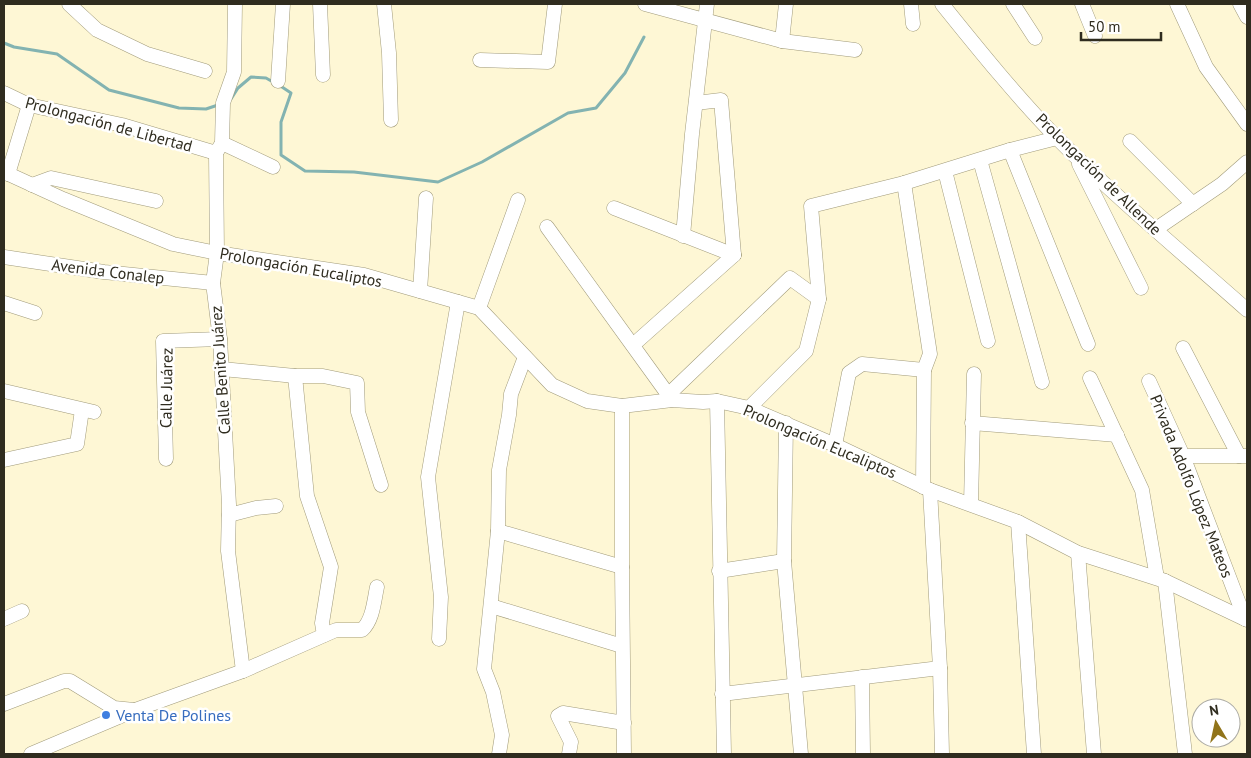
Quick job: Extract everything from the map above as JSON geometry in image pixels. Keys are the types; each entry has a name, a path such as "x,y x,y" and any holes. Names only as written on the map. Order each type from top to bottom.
{"street":[{"path":"69,4 97,30 147,54 205,71"},
{"name":"Calle Benito Juárez","path":"235,4 234,72 223,103 219,148 217,253 214,283 222,370 229,515 228,551 243,671"},
{"path":"278,81 283,4"},
{"path":"320,4 323,75"},
{"path":"384,4 389,53 390,120"},
{"path":"480,60 548,62 555,4"},
{"path":"645,4 782,40 855,50"},
{"path":"683,236 707,4"},
{"path":"782,40 786,4"},
{"path":"911,4 913,24"},
{"name":"Prolongación de Allende","path":"942,4 991,65 1057,138 1156,230 1247,310"},
{"path":"1013,4 1035,38"},
{"path":"1082,4 1094,36"},
{"path":"1177,4 1206,67 1247,124"},
{"path":"1240,4 1247,17"},
{"name":"Prolongación de Libertad","path":"4,93 29,105 219,148 273,167"},
{"path":"696,103 720,100 734,255"},
{"path":"6,173 29,105"},
{"path":"750,408 806,351 819,299 811,206 904,183 1010,150 1057,138"},
{"path":"1130,141 1193,204"},
{"path":"1010,150 1088,344"},
{"path":"1076,156 1141,288"},
{"path":"980,160 1042,382"},
{"path":"1156,230 1222,184 1247,162"},
{"path":"945,171 988,341"},
{"name":"Prolongación Eucaliptos","path":"6,173 173,244 217,253 364,275 479,308 552,385 588,401 622,406 670,397 703,402 717,401 750,408 926,488 1018,522 1078,553 1161,579 1246,619"},
{"path":"32,185 51,178 156,201"},
{"path":"904,183 930,354 924,370 926,488 940,668 942,754"},
{"path":"420,291 426,198"},
{"path":"479,308 518,200"},
{"path":"614,208 734,255"},
{"path":"547,227 670,397 790,278 819,299"},
{"path":"633,345 734,255"},
{"name":"Avenida Conalep","path":"4,257 104,272 214,283"},
{"path":"439,639 441,597 428,477 458,302"},
{"path":"4,304 35,313"},
{"name":"Calle Juárez","path":"166,458 163,341 220,338"},
{"path":"1183,348 1243,456 1183,456"},
{"path":"500,754 502,735 493,692 484,669 498,531 499,470 511,394 526,357"},
{"path":"835,445 849,373 862,364 924,370"},
{"path":"222,370 295,376 323,376 356,383 358,386 358,412 381,485"},
{"path":"971,504 974,374"},
{"path":"295,376 307,496 331,567 322,623 324,635"},
{"path":"1090,378 1142,490 1161,579 1185,754"},
{"name":"Privada Adolfo López Mateos","path":"1150,381 1183,456 1246,619"},
{"path":"4,391 88,411 77,444 4,460"},
{"path":"717,401 724,754"},
{"path":"622,406 624,754"},
{"path":"786,423 784,562 801,754"},
{"path":"972,423 1116,435"},
{"path":"229,515 256,508 276,506"},
{"path":"1018,522 1034,754"},
{"path":"498,531 622,567"},
{"path":"1078,553 1094,754"},
{"path":"719,571 784,562"},
{"path":"31,754 135,710 243,671 336,630 362,630 368,625 377,587"},
{"path":"491,606 622,646"},
{"path":"4,619 22,611"},
{"path":"722,694 940,668"},
{"path":"862,678 863,754"},
{"path":"4,704 64,681 70,681 114,708 135,710"},
{"path":"569,754 571,742 558,716 564,713 624,723"}],"waterway":[{"path":"279,85 291,93 281,122 281,155 305,171 354,172 438,182 482,162 568,113 596,108 625,73 644,37"},
{"path":"4,43 14,47 57,54 109,90 179,108 206,109 218,105"},
{"path":"231,99 238,88 251,77 266,78 273,82"}],"place":[{"name":"Venta De Polines","path":"106,715"}]}
